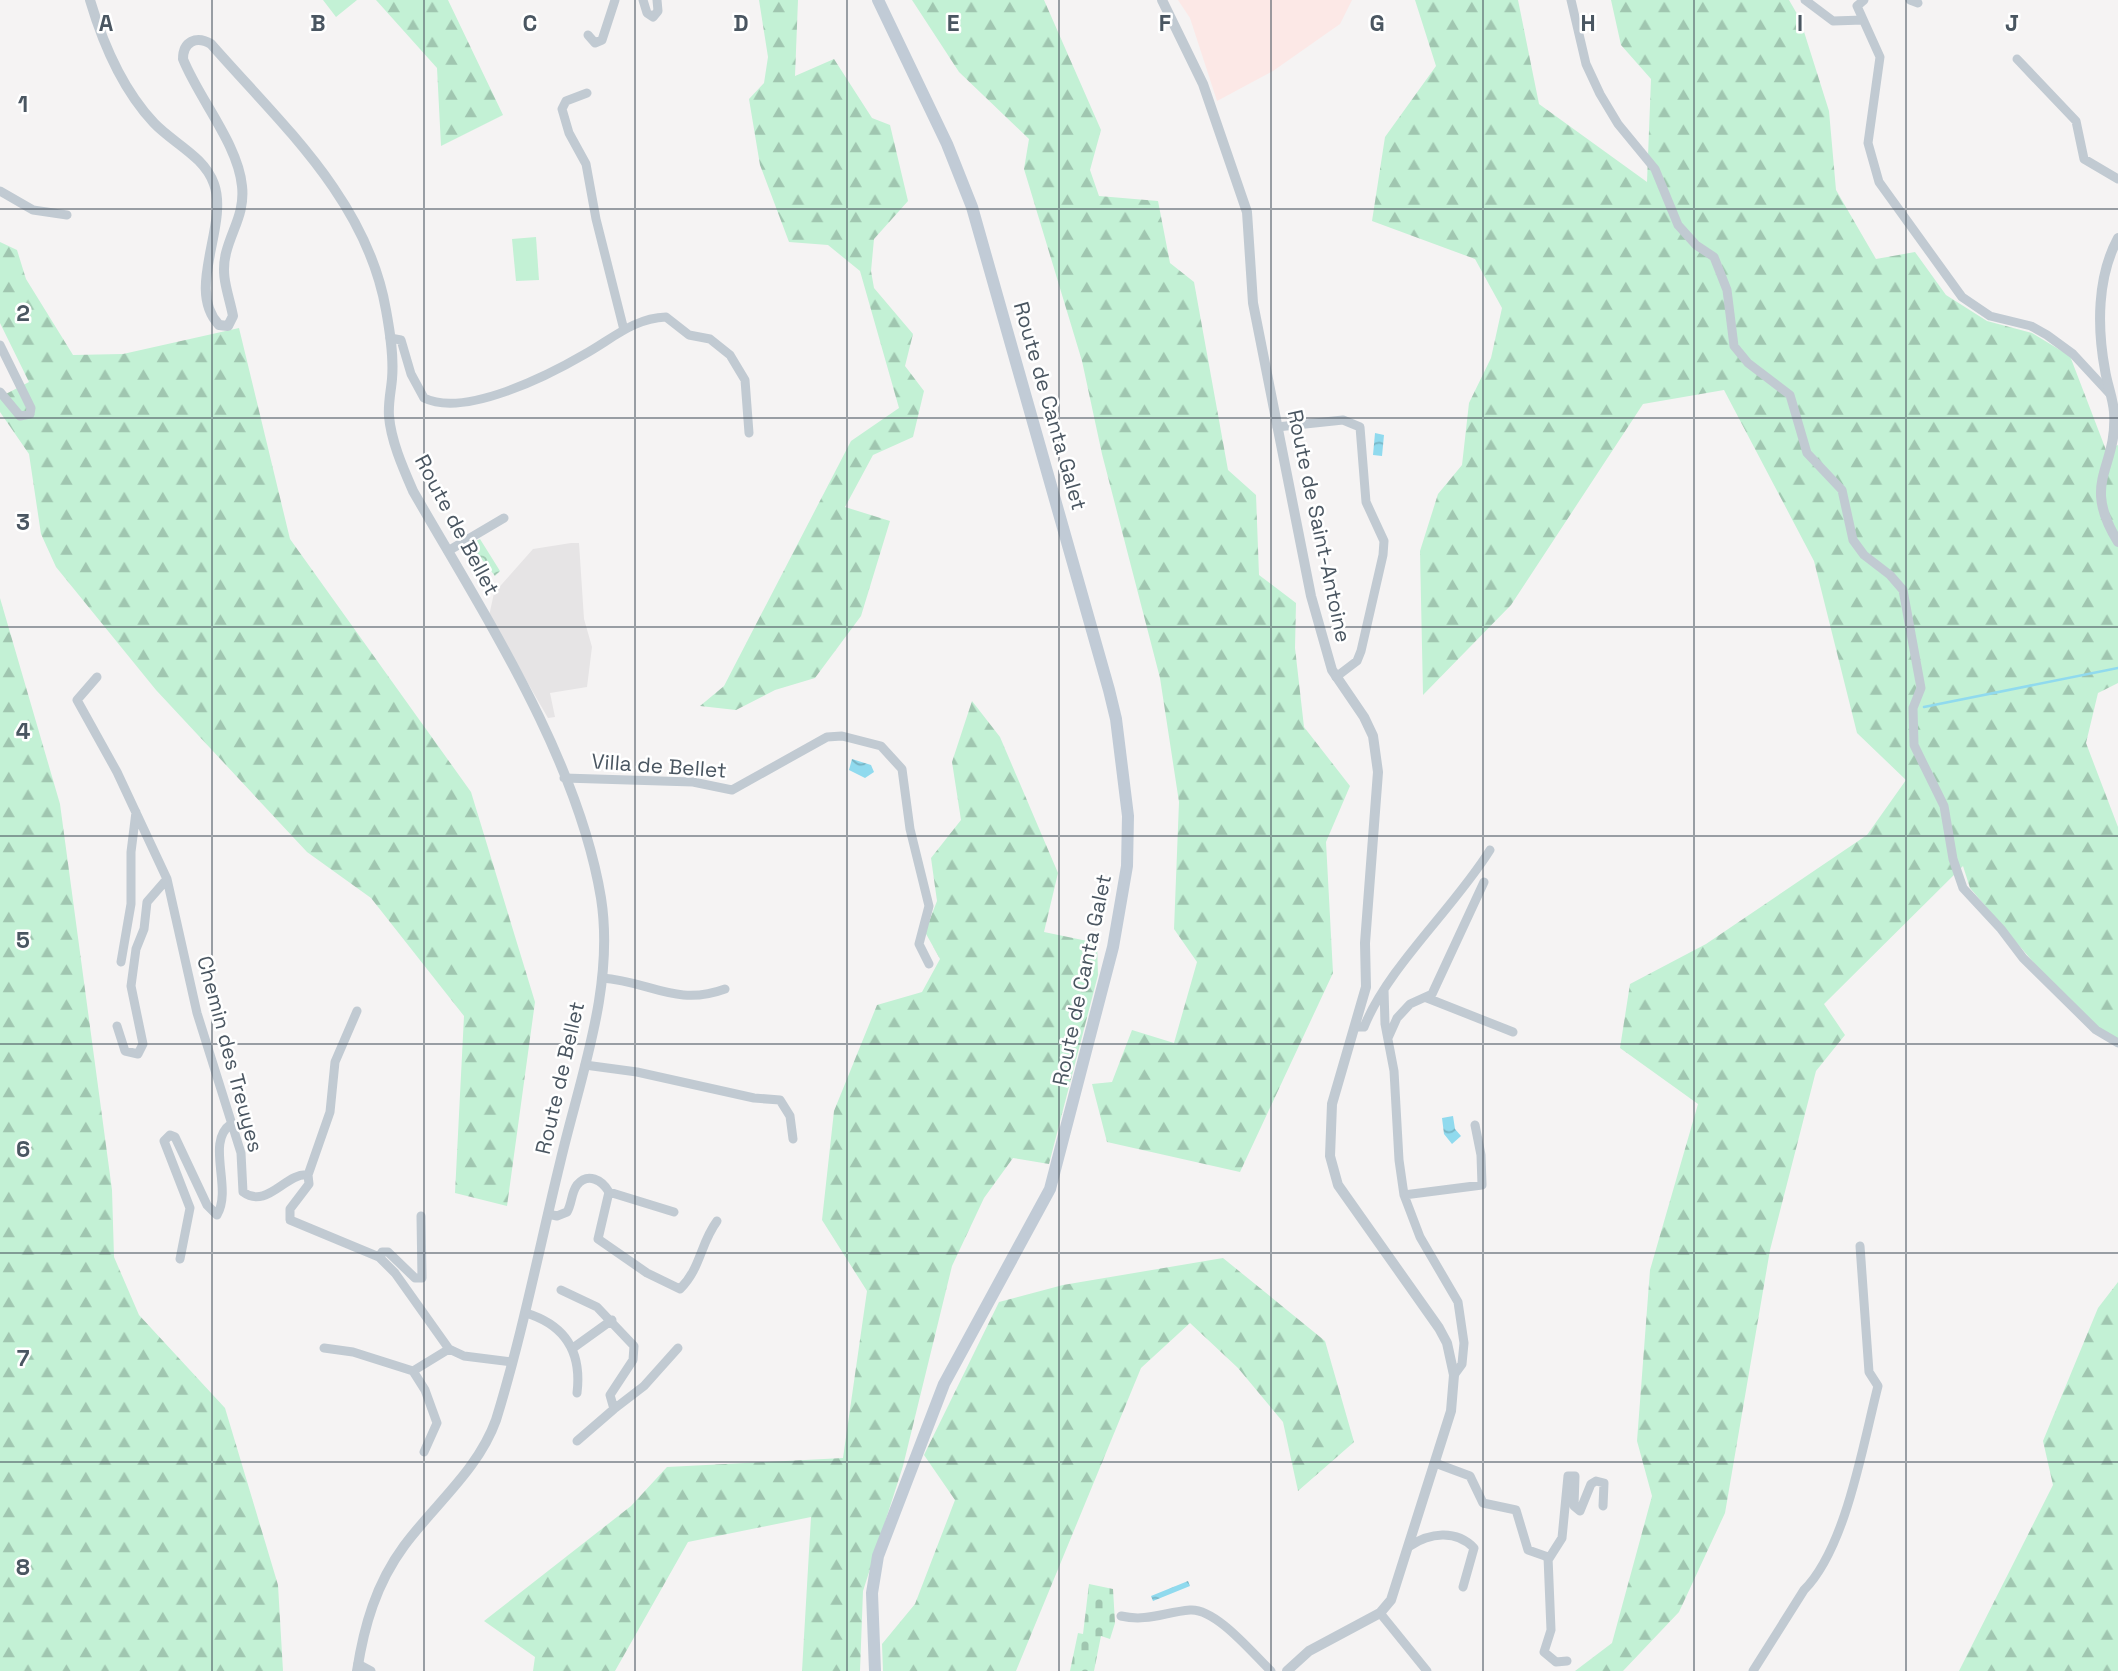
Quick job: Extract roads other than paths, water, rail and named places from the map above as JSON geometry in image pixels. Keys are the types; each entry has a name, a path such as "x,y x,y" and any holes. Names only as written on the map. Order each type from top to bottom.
{"main road":[{"name":"Route de Canta Galet","path":"876,1671 874,1575 912,1462 944,1384 1039,1212 1057,1170 1115,938 1127,866 1128,816 1112,699 983,243 953,157 878,0"}],"street":[{"name":"Route de Bellet","path":"90,0 106,45 130,90 154,123 200,161 215,187 216,222 206,281 214,320 225,327 233,316 225,290 223,270 226,252 240,220 243,194 239,170 183,59 186,46 199,39 211,44 308,152 333,185 368,249 380,285 390,338 389,416 397,448 413,491 535,708 593,857 598,881 604,927 602,978 526,1312 496,1420 484,1448 403,1547 380,1587 363,1634 358,1667"},
{"path":"588,35 595,43 602,40 615,0"},
{"path":"643,0 647,13 653,17 658,11 657,0"},
{"name":"Route de Saint-Antoine","path":"1162,0 1203,84 1247,212 1253,303 1311,596 1328,661 1373,736 1378,772 1365,943 1366,987 1330,1111 1328,1139 1333,1172 1338,1185 1439,1328 1447,1343 1454,1375 1451,1411 1410,1546 1391,1600 1380,1613"},
{"path":"1570,0 1586,64 1600,94 1618,124 1655,169 1678,225 1696,245 1714,257 1727,290 1734,346 1748,363 1790,395 1807,453 1842,490 1853,540 1864,555 1890,575 1903,590 1921,688 1913,708 1914,745 1944,806 1953,859 1964,888 2023,958 2096,1030 2118,1043"},
{"path":"1805,0 1833,21 1863,20"},
{"path":"1864,0 1857,6 1880,57 1868,148 1879,182 1962,297 1990,316 2031,326 2047,334 2073,354 2110,394"},
{"path":"2017,59 2076,121 2084,159 2118,179"},
{"path":"587,93 566,101 562,109 569,133 584,156 596,219 624,330"},
{"path":"0,191 33,210 67,215"},
{"path":"2118,237 2107,264 2101,293 2104,366 2114,412 2113,434 2099,497 2104,519 2118,542"},
{"path":"390,338 401,340 414,381 424,398 460,403 491,397 560,367 648,318 666,317 689,335 710,340 727,352 745,380 749,432"},
{"path":"0,345 30,406 30,414 20,416 0,392"},
{"path":"1278,427 1343,421 1360,427 1366,502 1384,541 1384,555 1362,651 1357,661 1336,677"},
{"path":"448,551 504,518"},
{"name":"Chemin des Treuyes","path":"97,677 77,700 136,810 167,879 197,1013 241,1153 241,1188 246,1195 253,1197 267,1194 296,1176 308,1175"},
{"name":"Villa de Bellet","path":"564,778 693,782 732,790 827,737 842,736 880,746 901,769 910,829 929,906 919,944 929,964"},
{"path":"121,962 131,904 131,852 136,810"},
{"path":"1355,1027 1364,1027 1374,1002 1467,886 1490,850"},
{"path":"117,1026 125,1051 138,1054 144,1044 131,986 135,949 144,929 147,902 167,879"},
{"path":"1387,1044 1397,1018 1410,1004 1432,994 1466,927 1484,882"},
{"path":"602,978 632,982 657,992 682,996 708,995 725,989"},
{"path":"1384,990 1387,1044 1394,1071 1399,1160 1404,1195 1420,1237 1461,1313 1462,1364 1454,1375"},
{"path":"1427,998 1513,1032"},
{"path":"357,1011 335,1062 330,1112 308,1175 309,1184 290,1209 290,1220 379,1257 395,1273 449,1349 464,1356 512,1362"},
{"path":"584,1065 637,1072 754,1098 780,1100 790,1116 793,1139"},
{"path":"180,1259 190,1208 164,1141 170,1135 175,1137 207,1205 217,1215 223,1181 220,1140 222,1130 231,1124"},
{"path":"1404,1195 1482,1185 1481,1155 1475,1125"},
{"path":"548,1214 557,1216 567,1212 577,1185 586,1179 594,1178 604,1183 609,1192 598,1239 647,1273 680,1289 694,1275 708,1233 717,1221"},
{"path":"609,1192 674,1212"},
{"path":"379,1257 382,1252 388,1252 415,1278 422,1278 421,1216"},
{"path":"1753,1671 1804,1590 1815,1579 1842,1524 1878,1386 1869,1371 1860,1246"},
{"path":"561,1290 597,1307 634,1346 633,1360 610,1395 614,1409"},
{"path":"526,1312 542,1318 561,1331 573,1348 579,1373 576,1393"},
{"path":"573,1348 612,1320"},
{"path":"577,1441 644,1385 678,1348"},
{"path":"324,1349 353,1352 413,1371 425,1390 437,1423 424,1452"},
{"path":"413,1371 449,1349"},
{"path":"1435,1463 1470,1476 1483,1503 1516,1510 1528,1550 1548,1557 1551,1630 1544,1652 1556,1662 1567,1661"},
{"path":"1548,1560 1562,1538 1569,1476 1575,1476 1574,1506 1580,1511 1591,1484 1596,1481 1604,1483 1603,1506"},
{"path":"1410,1546 1431,1535 1466,1541 1474,1548 1463,1587"},
{"path":"1121,1616 1146,1620 1191,1610 1205,1612 1217,1619 1271,1671"},
{"path":"1287,1671 1317,1646 1380,1613 1427,1671"},
{"path":"358,1667 371,1671"}],"water":[{"path":"1375,433 1384,435 1382,456 1373,455"},
{"path":"852,759 871,765 874,772 865,778 849,770"},
{"path":"1453,1116 1455,1129 1461,1136 1452,1144 1444,1134 1442,1118"},
{"path":"1188,1581 1190,1586 1153,1601 1151,1596"}],"waterway":[{"path":"1924,707 2118,668"}]}
